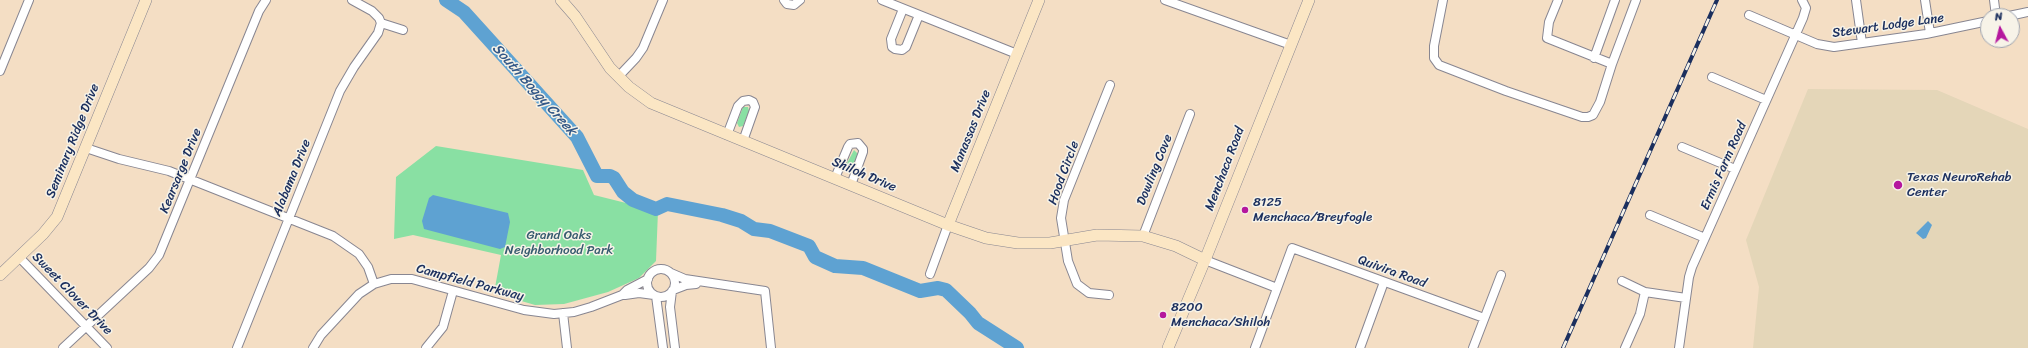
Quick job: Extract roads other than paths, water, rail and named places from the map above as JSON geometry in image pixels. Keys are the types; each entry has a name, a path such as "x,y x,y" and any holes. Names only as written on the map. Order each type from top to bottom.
{"street":[{"path":"0,71 29,0"},
{"name":"Seminary Ridge Drive","path":"0,275 43,234 57,217 146,0"},
{"name":"Kearsarge Drive","path":"63,348 154,262 162,248 259,11 266,0"},
{"path":"352,0 372,11 379,18 381,23 403,30"},
{"name":"Shiloh Drive","path":"561,0 575,16 603,59 618,77 651,103 948,225 969,233 1002,241 1036,244 1097,235 1143,236 1162,241 1205,260"},
{"path":"618,77 636,58 643,48 663,0"},
{"path":"784,0 787,4 794,5 800,0"},
{"path":"882,0 1017,54"},
{"name":"Manassas Drive","path":"930,274 948,225 1039,0"},
{"path":"1165,0 1291,45"},
{"name":"Menchaca Road","path":"1168,348 1205,260 1309,0"},
{"path":"1443,0 1434,46 1434,58 1439,65 1474,79 1588,117 1593,114 1600,102 1612,64 1636,0"},
{"path":"1558,0 1549,22 1546,38 1612,64"},
{"path":"1594,58 1615,0"},
{"name":"Ermis Farm Road","path":"1678,348 1691,272 1735,169 1796,35 1806,8 1802,0"},
{"path":"1856,0 1862,43"},
{"path":"1925,0 1930,33"},
{"path":"903,9 891,39 892,47 895,49 902,50 906,47 919,15"},
{"name":"Stewart Lodge Lane","path":"1749,15 1817,44 1829,47 1930,33 1980,23"},
{"name":"Alabama Drive","path":"237,348 340,91 360,57 378,33 381,23"},
{"path":"1712,77 1766,100"},
{"name":"Hood Circle","path":"1108,295 1089,293 1076,284 1070,270 1061,218 1064,200 1110,85"},
{"path":"727,135 738,106 743,101 750,100 753,102 755,107 743,142"},
{"name":"Dowling Cove","path":"1143,236 1190,114"},
{"path":"835,178 848,147 850,144 858,143 863,148 863,152 851,185"},
{"path":"1682,147 1735,169"},
{"path":"86,148 119,159 163,169 333,236 349,246 364,260 374,284"},
{"path":"1650,215 1705,238"},
{"name":"Quivira Road","path":"1277,288 1292,248 1484,318"},
{"name":"Sweet Clover Drive","path":"19,257 85,327 107,348"},
{"path":"1205,260 1277,288 1255,348"},
{"path":"663,348 655,296 648,288 648,279 650,275 658,270 667,271 685,279 765,291 772,348"},
{"path":"671,274 675,281 670,307 675,348"},
{"path":"1473,348 1500,275"},
{"name":"Campfield Parkway","path":"313,348 321,335 359,294 374,284 391,279 406,278 536,312 563,313 591,307 622,295 639,293 655,296"},
{"name":"Campfield Parkway","path":"622,295 627,290 648,279"},
{"path":"1622,281 1645,292 1686,298"},
{"path":"655,296 667,296 673,290 686,285 703,282"},
{"path":"1360,348 1384,282"},
{"path":"426,348 443,327 453,291"},
{"path":"1625,348 1640,314 1645,292"},
{"path":"563,313 567,348"}],"water":[{"path":"433,195 508,213 510,222 505,247 500,249 424,229 422,221 429,198"},
{"path":"1928,221 1932,225 1926,238 1923,239 1916,233"}],"waterway":[{"name":"South Boggy Creek","path":"446,0 464,12 577,137 597,176 610,176 614,178 623,192 633,200 656,209 667,204 722,215 741,221 754,229 770,231 809,246 815,257 835,266 863,268 920,291 938,288 946,290 970,313 978,323 1017,348"}],"railway":[{"path":"1563,348 1717,0"}],"place":[{"name":"Texas NeuroRehab Center","path":"1898,185"},
{"name":"8125 Menchaca/Breyfogle","path":"1245,210"},
{"name":"8200 Menchaca/Shiloh","path":"1163,315"}],"park label":[{"name":"Grand Oaks Neighborhood Park","path":"559,244"}]}
